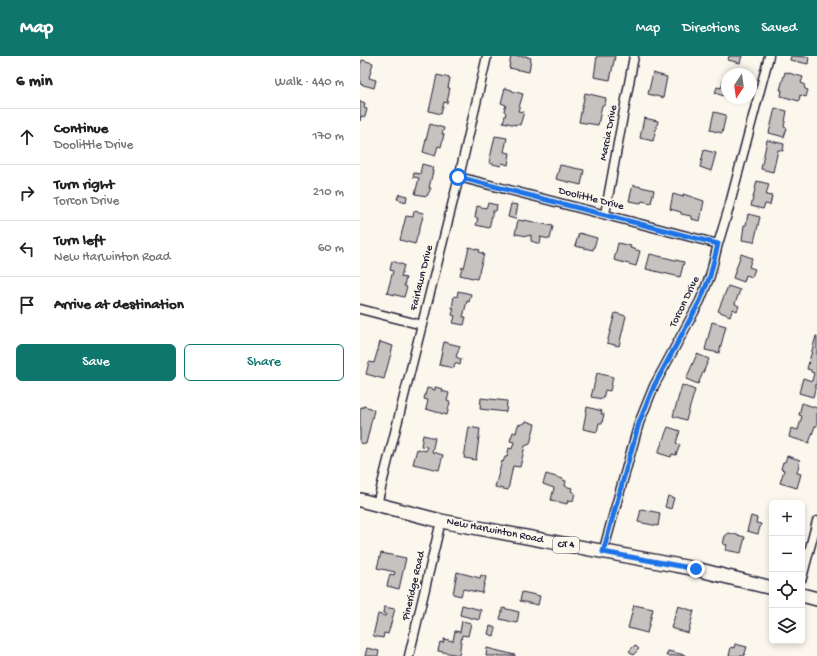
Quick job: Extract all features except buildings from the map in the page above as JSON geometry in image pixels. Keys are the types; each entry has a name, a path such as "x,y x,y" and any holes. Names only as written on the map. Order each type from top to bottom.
{"main road":[{"name":"New Harwinton Road","path":"360,500 441,521 696,569 769,587"},
{"path":"805,596 817,600"}],"street":[{"name":"Fairlawn Drive","path":"377,504 487,56"},
{"name":"Marcia Drive","path":"605,214 634,56"},
{"name":"Torcon Drive","path":"603,552 639,423 654,386 700,301 710,276 768,56"},
{"name":"Doolittle Drive","path":"458,177 718,244"},
{"path":"360,309 422,325"},
{"name":"Pineridge Road","path":"409,656 441,521"},
{"path":"804,572 817,521"}],"route":[{"path":"458,177 718,244 710,276 700,301 654,386 639,423 603,552 696,569"}]}
